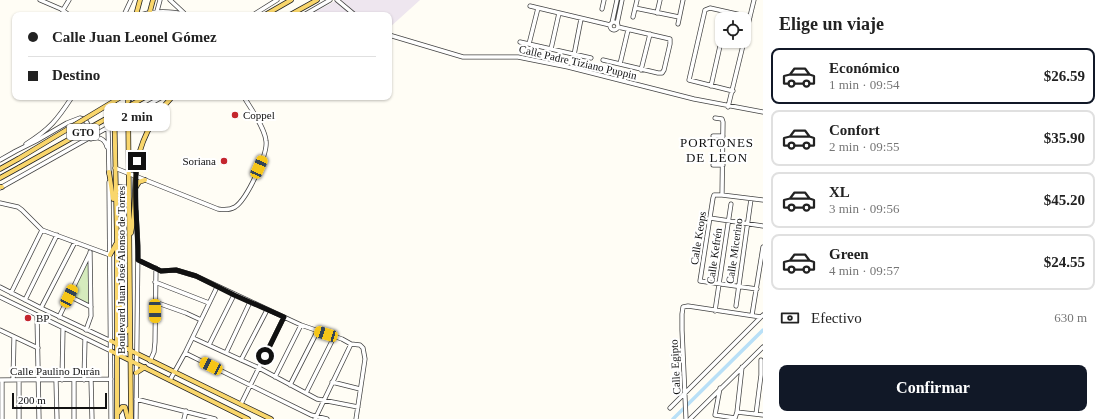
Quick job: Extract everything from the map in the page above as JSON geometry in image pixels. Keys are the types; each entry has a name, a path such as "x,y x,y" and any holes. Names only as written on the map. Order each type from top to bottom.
{"main road":[{"path":"137,12 140,0"},
{"path":"150,12 153,0"},
{"path":"270,12 291,0"},
{"path":"295,12 317,0"},
{"name":"Boulevard Juan José Alonso de Torres","path":"114,100 117,243 117,418"},
{"name":"GTO","path":"0,169 117,100"},
{"name":"Boulevard Juan José Alonso de Torres","path":"128,100 130,419"},
{"name":"GTO","path":"0,178 140,100"},
{"path":"130,237 135,208 136,176 139,153 148,131 158,114 170,100"},
{"path":"109,172 116,211"},
{"path":"136,190 139,182 145,180"},
{"path":"116,197 118,188 124,187 126,192 129,227"},
{"path":"110,255 117,243"},
{"path":"116,286 120,298 122,330 126,332 130,328"},
{"path":"111,341 206,388"},
{"path":"111,351 136,362 248,419"},
{"path":"136,372 146,368 154,369 167,376 174,374 175,372"},
{"path":"170,380 179,377 241,404 270,419"},
{"path":"117,418 121,408 124,407 127,408 130,419"}],"street":[{"path":"40,0 65,12"},
{"path":"63,10 69,0"},
{"path":"125,12 131,0"},
{"path":"156,12 160,0"},
{"path":"170,0 184,12"},
{"path":"258,12 278,0"},
{"path":"309,12 330,0"},
{"path":"337,0 351,12"},
{"path":"598,0 604,1 602,9"},
{"path":"617,0 611,24 612,30 616,30 618,26 622,0"},
{"path":"633,17 637,0"},
{"path":"657,13 660,0"},
{"path":"678,24 683,0"},
{"path":"751,13 754,0"},
{"path":"530,6 581,19 611,24 615,22 618,26 628,30 668,38 670,40 662,73 641,70 603,60"},
{"path":"529,44 538,8"},
{"path":"635,8 679,17"},
{"path":"728,12 710,8 706,10 689,80 732,91"},
{"path":"615,10 620,11"},
{"path":"551,49 560,13"},
{"path":"574,55 581,19"},
{"path":"620,64 628,30"},
{"path":"641,70 650,34"},
{"name":"Calle Padre Tiziano Puppin","path":"392,36 464,57 518,57 568,67 728,106 763,112"},
{"path":"520,42 591,58"},
{"path":"711,86 719,48"},
{"path":"728,106 742,48"},
{"path":"14,152 48,129 70,100"},
{"path":"128,116 133,100"},
{"path":"1,187 157,100"},
{"path":"116,168 222,210 230,209 239,203 247,194 263,158 266,147 266,141 262,129 246,100"},
{"path":"0,160 67,123 80,118 85,120 89,127 88,134 84,141"},
{"path":"715,118 722,119 722,195 763,200"},
{"path":"108,127 111,419"},
{"path":"713,136 723,136"},
{"path":"84,141 97,137 102,139 106,143 109,152"},
{"path":"713,165 722,165"},
{"name":"Calle Keops","path":"719,284 700,281 713,198 714,195 722,195"},
{"name":"Calle Micerino","path":"736,306 751,199"},
{"path":"0,202 15,206 22,210 42,230 75,242 91,250 110,255"},
{"name":"Calle Kefrén","path":"715,311 731,204"},
{"path":"135,208 138,233 136,419"},
{"path":"710,218 763,226"},
{"path":"11,292 42,230"},
{"path":"25,300 57,235"},
{"path":"41,308 75,242"},
{"path":"752,315 763,247"},
{"path":"58,316 91,250"},
{"path":"86,330 90,321 91,307 91,250"},
{"path":"138,260 165,271 180,271 196,276 234,295 317,332 351,344 360,345 365,354 356,419"},
{"path":"150,361 154,352 155,342 156,268"},
{"path":"155,282 209,303"},
{"path":"758,282 763,283"},
{"path":"719,284 757,289"},
{"path":"0,287 111,341"},
{"path":"170,380 193,338 217,287"},
{"path":"209,345 234,295"},
{"path":"69,296 91,307"},
{"path":"0,297 111,351"},
{"path":"155,302 201,320"},
{"path":"226,353 250,302"},
{"name":"Calle Egipto","path":"686,419 683,307 688,306 715,311"},
{"path":"241,360 267,310"},
{"path":"715,311 762,316"},
{"path":"37,315 39,419"},
{"path":"670,408 762,316"},
{"path":"241,404 284,317"},
{"path":"100,336 108,334 111,324"},
{"path":"275,377 301,325"},
{"path":"62,328 62,380"},
{"path":"0,330 38,348"},
{"path":"290,385 317,332"},
{"path":"13,380 14,336"},
{"path":"306,393 334,337"},
{"path":"193,338 259,368 323,401 358,407"},
{"path":"84,380 85,339"},
{"path":"315,418 351,344"},
{"path":"690,419 763,347"},
{"path":"185,353 315,418 327,419"},
{"path":"756,414 762,375 761,360"},
{"path":"720,388 715,415 733,418 736,417 742,368"},
{"path":"91,379 92,419"},
{"name":"Calle Paulino Durán","path":"1,380 111,379"},
{"path":"1,380 2,419"},
{"path":"19,380 19,419"},
{"path":"56,380 57,419"},
{"path":"74,380 74,419"},
{"path":"332,382 360,389"},
{"path":"136,399 215,419"},
{"path":"184,419 186,411"},
{"path":"737,412 763,415"}],"shaded area":[{"path":"337,0 420,0 392,25 392,12 315,12"}],"green space":[{"path":"87,260 88,261 89,305 71,294"}],"waterway":[{"path":"673,419 763,330"}],"place":[{"name":"Coppel","path":"235,115"},
{"name":"Soriana","path":"224,161"},
{"name":"BP","path":"28,318"}],"district":[{"name":"PORTONES DE LEON","path":"717,150"}],"route":[{"path":"137,161 135,208 138,233 138,260 161,271 176,270 196,276 284,317 265,356"}]}
